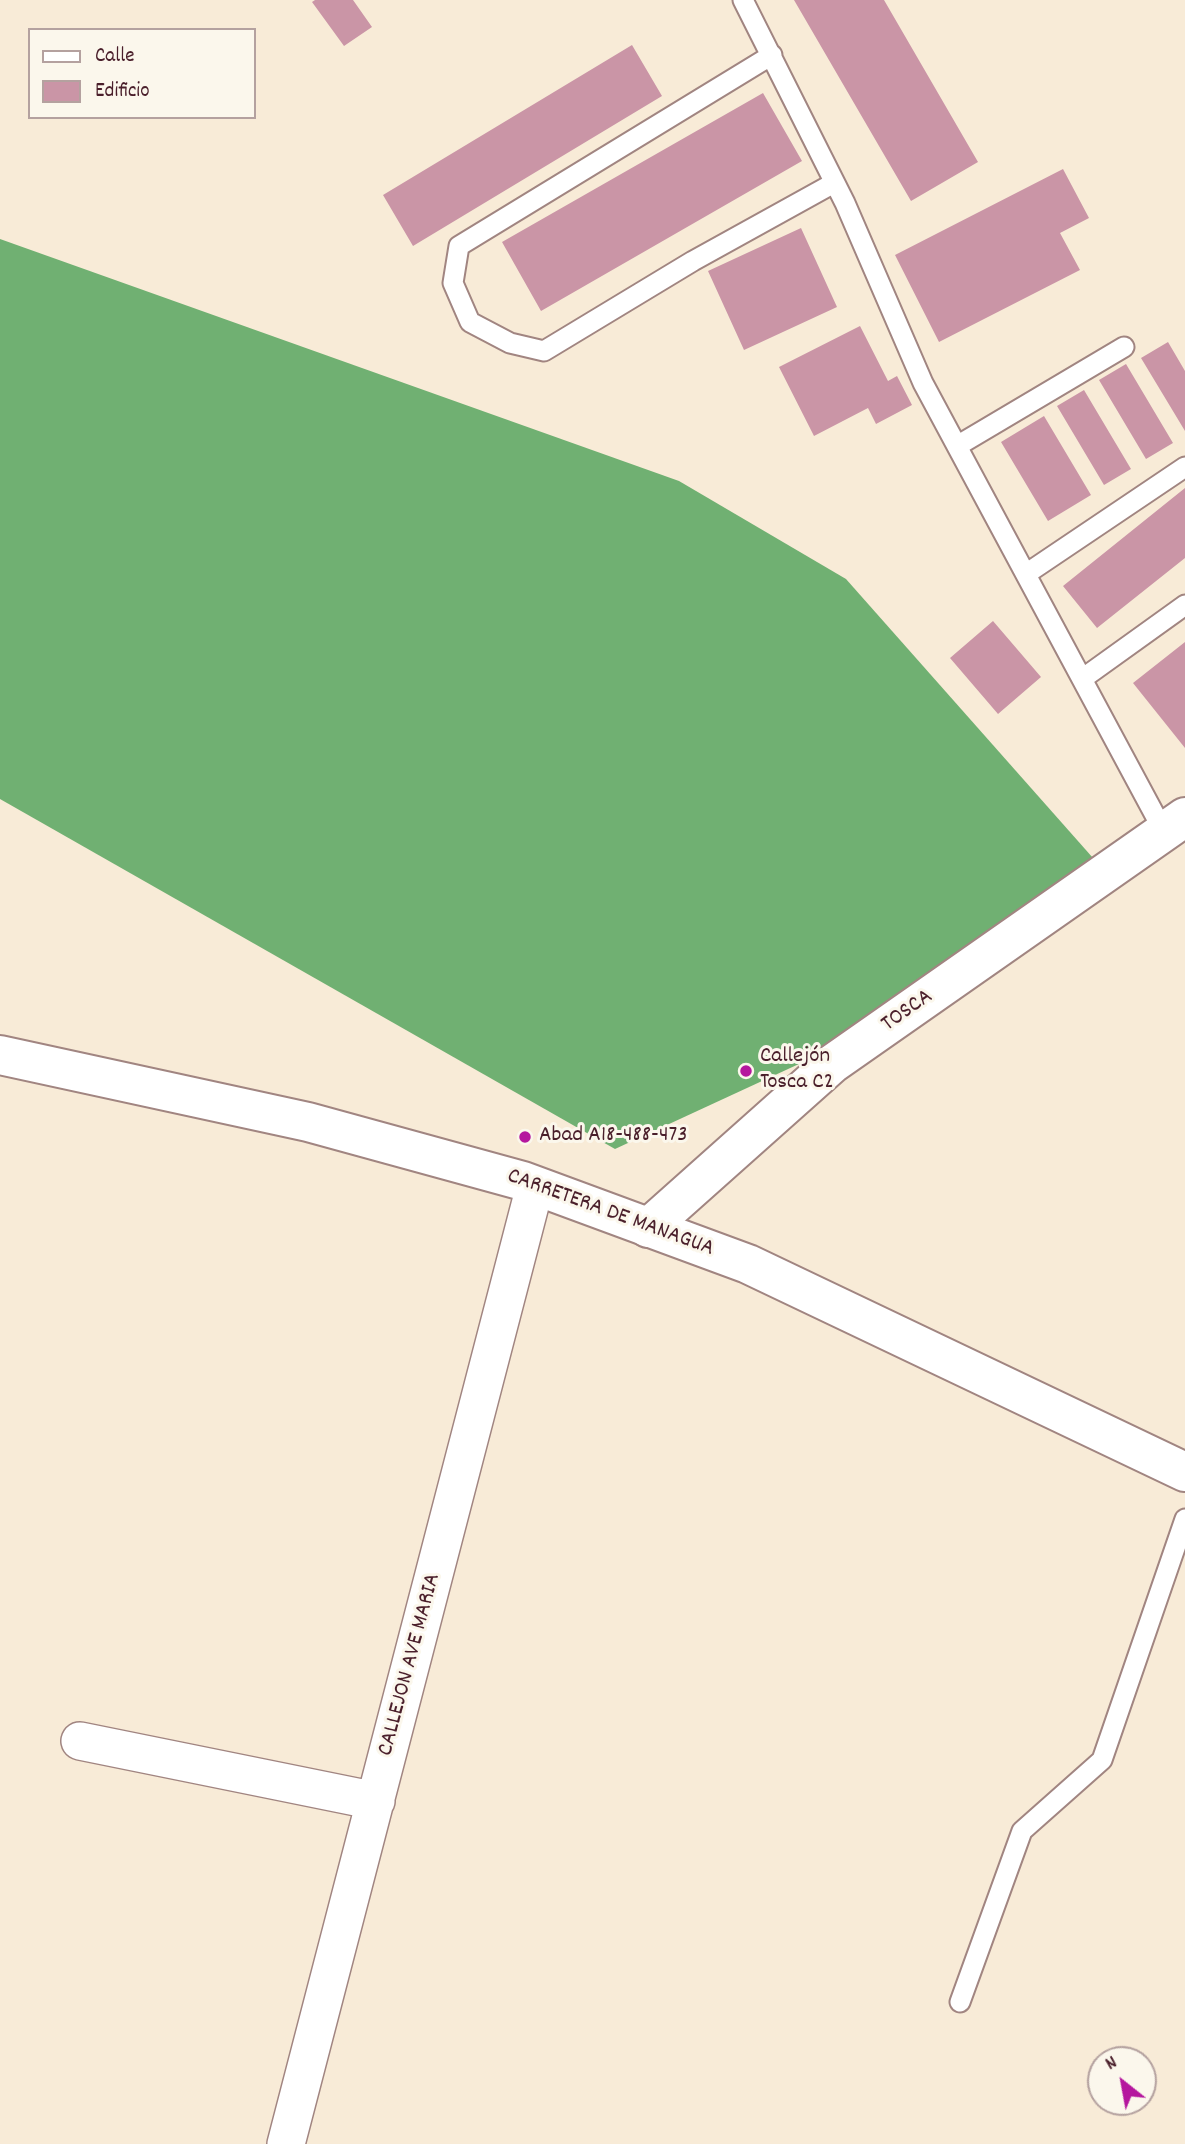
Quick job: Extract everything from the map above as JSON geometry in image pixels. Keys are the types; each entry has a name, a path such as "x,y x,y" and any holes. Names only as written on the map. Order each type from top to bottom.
{"main road":[{"name":"TOSCA","path":"648,1228 832,1065 1174,825"},
{"name":"CARRETERA DE MANAGUA","path":"0,1055 308,1122 419,1150 535,1186 748,1264 1185,1472"}],"street":[{"name":"CALLEJON AVE MARIA","path":"286,2144 535,1186"},
{"path":"80,1741 376,1801"}],"lane":[{"path":"743,0 834,183 923,383 1082,679 1174,825"},
{"path":"772,55 459,246 453,283 470,322 510,343 544,351 694,261 834,183"},
{"path":"957,446 1124,347"},
{"path":"1026,574 1185,467"},
{"path":"1082,679 1185,605"},
{"path":"960,2002 1023,1831 1102,1760 1185,1519"}],"green space":[{"path":"0,239 679,481 846,579 1093,858 853,1039 615,1149 0,799"}],"building":[{"path":"353,0 372,27 344,46 312,2"},
{"path":"794,0 884,0 978,162 911,201"},
{"path":"632,45 662,96 413,246 383,195"},
{"path":"763,93 802,161 541,311 502,242"},
{"path":"1063,169 1089,218 1060,233 1080,270 939,342 895,255"},
{"path":"801,228 837,307 744,350 708,271"},
{"path":"860,326 888,381 897,376 912,405 876,424 868,408 814,436 779,367"},
{"path":"1168,342 1185,371 1185,431 1141,358"},
{"path":"1126,364 1173,443 1146,459 1099,380"},
{"path":"1084,390 1131,469 1104,485 1057,406"},
{"path":"1044,416 1091,495 1048,521 1001,442"},
{"path":"1185,488 1185,558 1097,628 1063,586"},
{"path":"993,621 1041,677 998,714 950,658"},
{"path":"1185,642 1185,748 1133,683"}],"place":[{"name":"Callejón Tosca C2","path":"746,1071"},
{"name":"Abad A18-488-473","path":"525,1137"}]}
